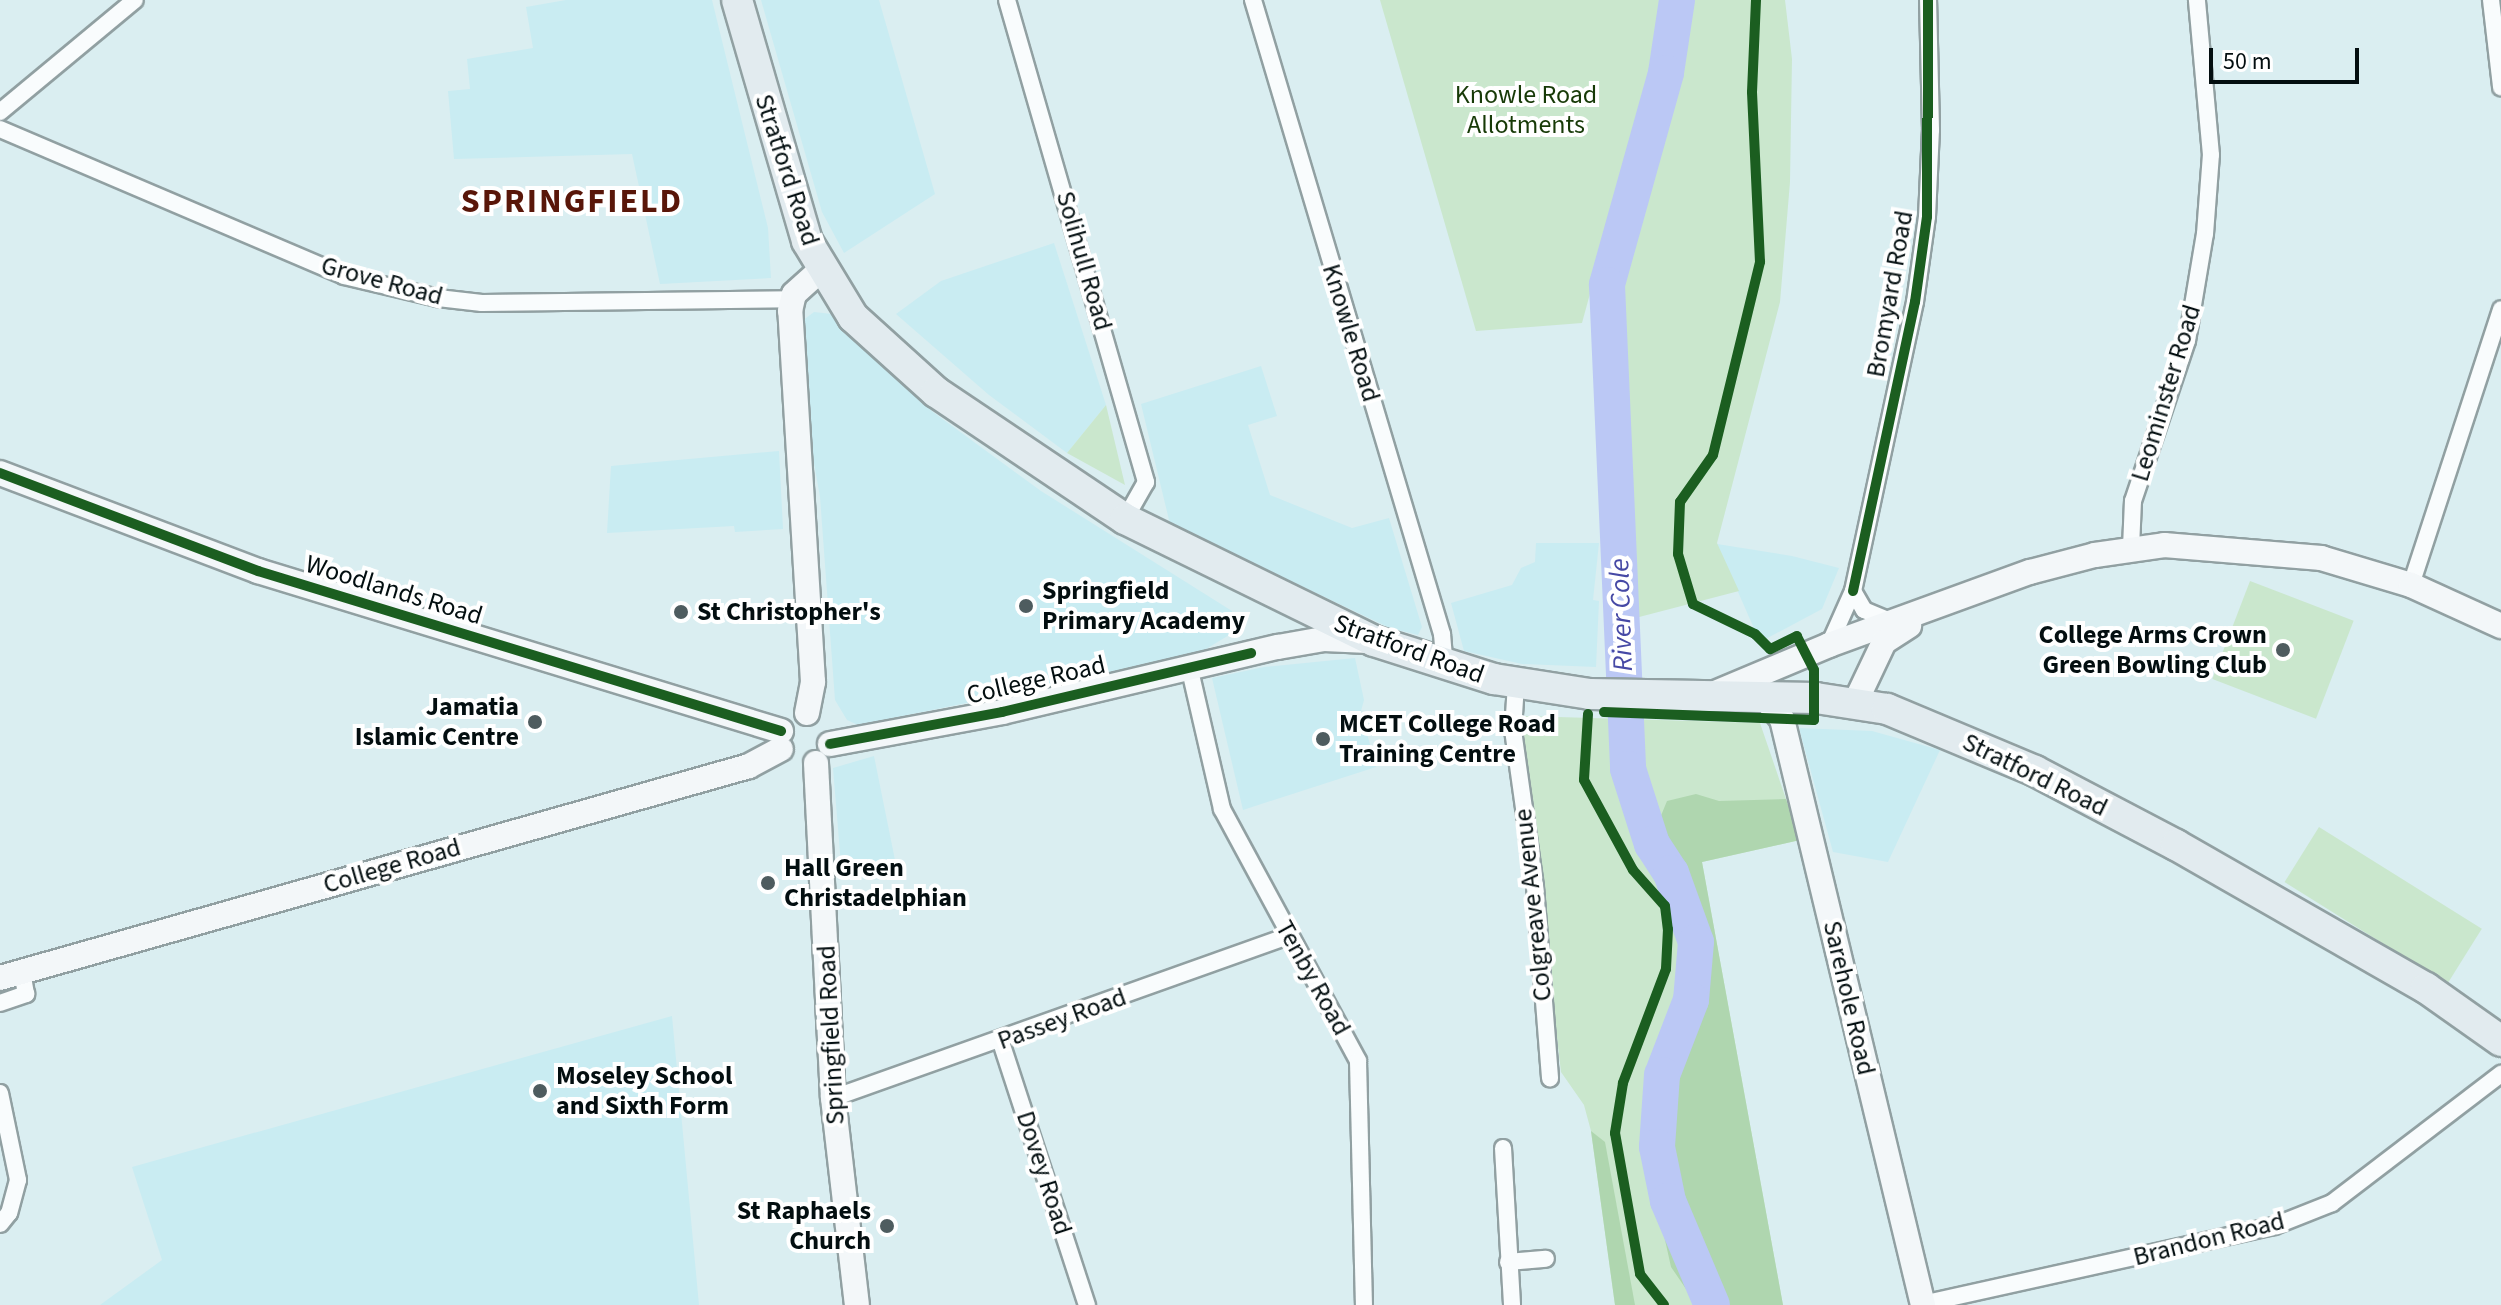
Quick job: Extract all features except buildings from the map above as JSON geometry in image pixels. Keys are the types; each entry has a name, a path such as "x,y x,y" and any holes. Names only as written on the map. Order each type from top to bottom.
{"highway":[{"name":"Stratford Road","path":"737,0 802,224 821,270 853,317 915,375 1047,471 1125,519 1374,641 1445,667 1516,684 1604,695 1764,697 1855,703 1887,709 2035,771 2322,927 2479,1022 2501,1041"}],"main road":[{"path":"807,713 813,682 791,299 821,270"},
{"name":"Woodlands Road","path":"0,473 258,571 781,740"},
{"path":"1705,698 1829,645 1944,602 2030,572 2131,548 2202,545 2321,558 2411,585 2501,626"},
{"path":"1855,703 1884,642 1944,602"},
{"name":"College Road","path":"823,754 1189,666 1324,639 1374,641"},
{"name":"Sarehole Road","path":"1764,697 1782,719 1922,1304"},
{"path":"807,713 826,725 823,754 799,765 781,740 793,718 807,713"},
{"name":"College Road","path":"11,975 749,766 781,740"},
{"name":"Springfield Road","path":"823,754 833,1098 857,1305"}],"street":[{"path":"0,112 135,0"},
{"name":"Solihull Road","path":"1007,0 1131,421 1146,482 1125,519"},
{"name":"Knowle Road","path":"1253,0 1442,634 1445,667"},
{"name":"Bromyard Road","path":"1829,645 1853,591 1915,302 1927,217 1928,0"},
{"name":"Leominster Road","path":"2131,548 2133,501 2187,341 2205,234 2211,155 2197,0"},
{"path":"2491,0 2501,87"},
{"name":"Grove Road","path":"0,129 331,271 415,293 482,303 791,299"},
{"path":"2411,585 2501,309"},
{"path":"1853,591 1864,610 1892,622"},
{"name":"Tenby Road","path":"1189,666 1222,809 1358,1061 1364,1305"},
{"name":"Colgreave Avenue","path":"1516,684 1513,730 1535,887 1550,1078"},
{"name":"Passey Road","path":"833,1098 1001,1042 1289,936"},
{"path":"0,1003 26,994 11,975"},
{"name":"Dovey Road","path":"1001,1042 1087,1305"},
{"name":"Brandon Road","path":"1922,1304 2274,1226 2332,1203 2501,1074"},
{"path":"0,1093 18,1180 9,1213 0,1224"},
{"path":"1503,1148 1512,1305"},
{"path":"1508,1262 1546,1259"}],"shaded area":[{"path":"566,0 712,0 768,228 771,278 660,284 632,154 454,159 448,91 470,89 467,59 533,48 526,7"},
{"path":"761,0 879,0 935,194 844,253 822,212"},
{"path":"1054,243 1106,405 1067,453 989,395 896,314 941,281"},
{"name":"Springfield Primary Academy","path":"814,312 832,314 933,412 1041,491 1232,611 1234,632 1193,657 858,725 847,720 835,700 820,497 806,418 802,321"},
{"path":"1261,366 1277,416 1248,425 1270,495 1352,528 1389,518 1422,627 1418,635 1390,628 1170,524 1141,404"},
{"path":"779,451 783,529 735,532 734,526 607,533 611,466"},
{"path":"1536,543 1599,543 1593,600 1599,601 1596,667 1522,664 1464,651 1451,603 1512,585 1521,568 1535,562"},
{"path":"1717,544 1792,556 1839,568 1822,609 1760,642"},
{"name":"MCET College Road Training Centre","path":"1355,658 1364,700 1361,711 1376,767 1243,810 1212,678 1264,667"},
{"path":"1799,728 1872,731 1940,750 1888,862 1833,852"},
{"path":"874,756 895,860 841,865 833,768"},
{"name":"Moseley School and Sixth Form","path":"672,1016 699,1305 100,1305 162,1260 132,1167"}],"green space":[{"name":"Knowle Road Allotments","path":"1380,0 1664,0 1649,77 1582,323 1476,331"},
{"path":"1677,0 1785,0 1792,59 1790,182 1780,302 1717,543 1739,591 1620,622 1607,285 1666,73"},
{"path":"1106,405 1125,485 1067,453"},
{"name":"College Arms Crown Green Bowling Club","path":"2250,581 2354,621 2316,719 2212,679"},
{"path":"1520,716 1760,723 1800,840 1702,862 1783,1305 1615,1305 1591,1131 1584,1105 1561,1072"},
{"path":"1696,794 1719,801 1786,799 1800,840 1702,862 1783,1305 1697,1305 1671,1267 1646,1154 1655,1068 1686,966 1664,877 1646,852 1667,801"},
{"path":"2319,827 2482,929 2447,984 2285,882"},
{"path":"1591,1131 1605,1142 1635,1305 1615,1305"}],"waterway":[{"name":"River Cole","path":"1677,0 1666,73 1607,285 1628,769 1652,844 1671,873 1696,942 1691,1000 1662,1075 1657,1147 1668,1201 1712,1305"}],"cycle path":[{"path":"1604,712 1814,720 1814,670 1797,636 1770,649 1755,634 1693,604 1678,554 1680,502 1713,455 1760,262 1752,92 1756,0"},
{"path":"1853,591 1915,302 1927,217 1928,0"},
{"path":"0,473 258,571 781,731"},
{"path":"830,744 1002,712 1251,653"},
{"path":"1588,714 1584,780 1633,870 1665,906 1668,929 1666,969 1623,1083 1615,1133 1640,1274 1664,1305"}],"place":[{"name":"Springfield Primary Academy","path":"1026,606"},
{"name":"St Christopher's","path":"681,612"},
{"name":"College Arms Crown Green Bowling Club","path":"2283,650"},
{"name":"Jamatia Islamic Centre","path":"535,722"},
{"name":"MCET College Road Training Centre","path":"1323,739"},
{"name":"Hall Green Christadelphian","path":"768,883"},
{"name":"Moseley School and Sixth Form","path":"540,1091"},
{"name":"St Raphaels Church","path":"887,1226"}],"district":[{"name":"SPRINGFIELD","path":"572,202"}]}
